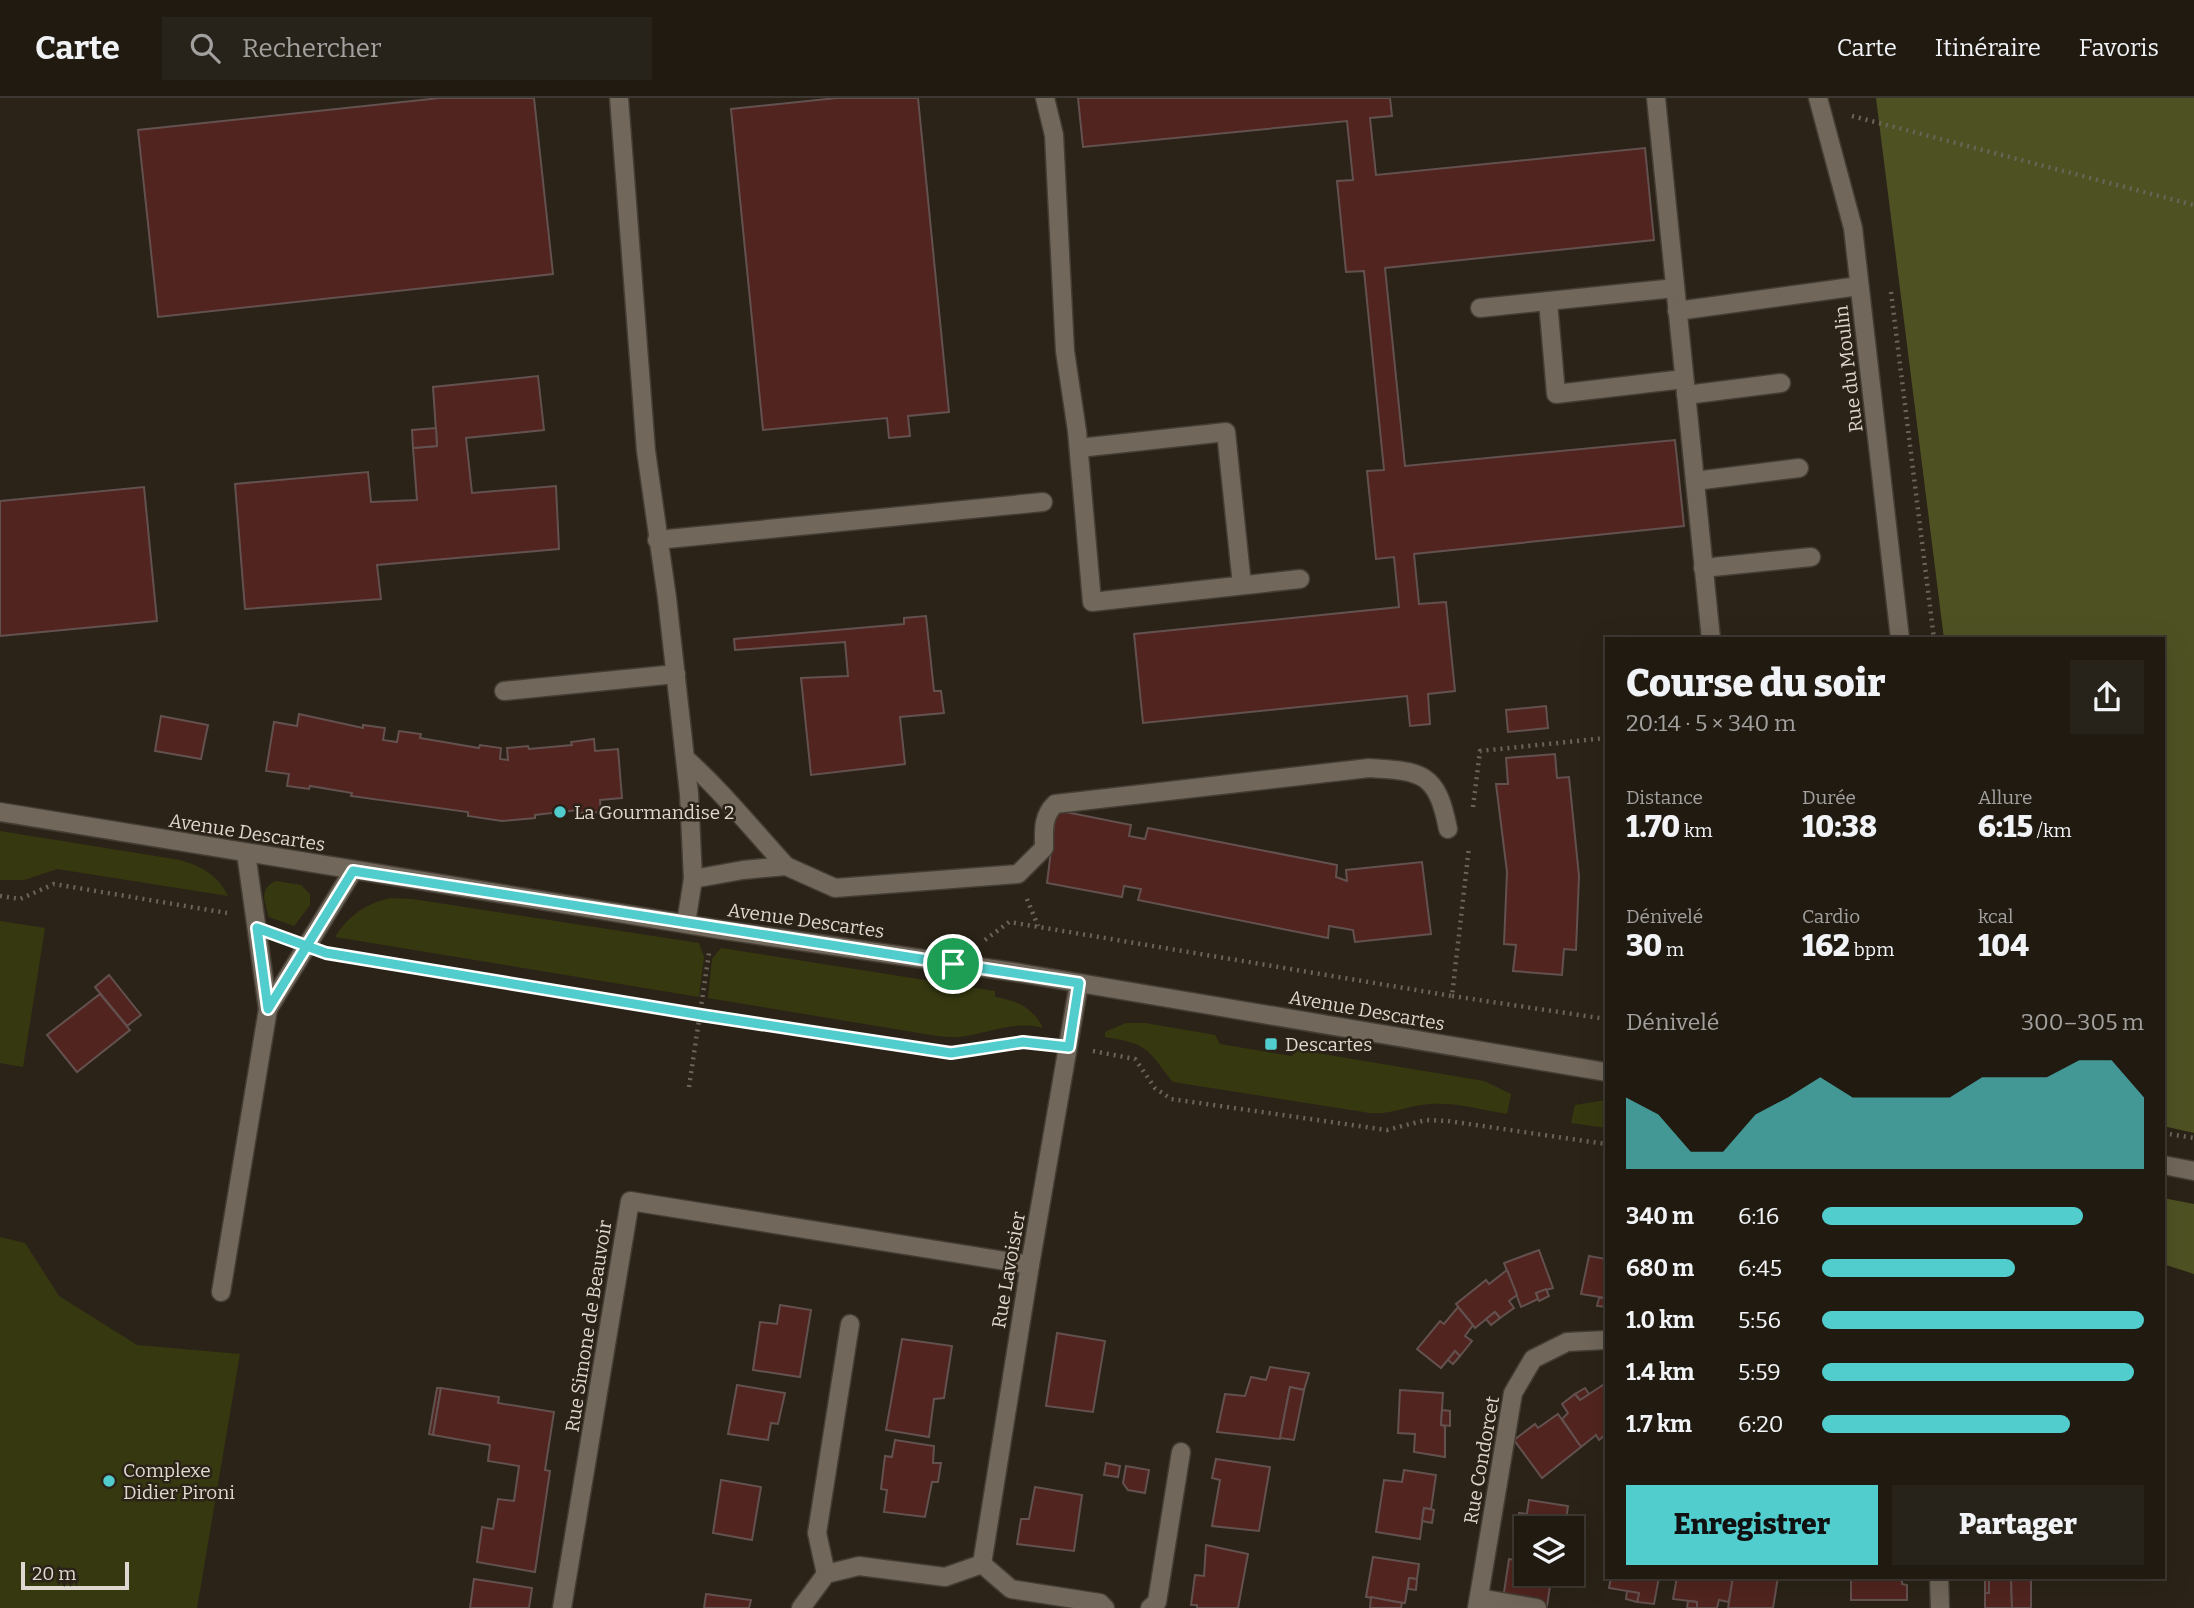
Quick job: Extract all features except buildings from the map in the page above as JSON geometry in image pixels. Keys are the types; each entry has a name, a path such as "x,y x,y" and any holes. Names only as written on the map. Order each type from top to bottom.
{"street":[{"path":"619,98 646,451 685,759 693,879 686,923"},
{"path":"1045,98 1054,135 1065,351 1079,448 1092,602 1300,579"},
{"path":"1656,98 1711,637"},
{"name":"Rue du Moulin","path":"1818,98 1853,228 1900,637"},
{"path":"1677,311 1859,286"},
{"path":"1480,308 1675,288"},
{"path":"1548,302 1556,394 1781,383"},
{"path":"1079,448 1226,432 1242,585"},
{"path":"1695,481 1799,468"},
{"path":"657,540 1043,502"},
{"path":"1703,568 1811,557"},
{"path":"504,691 676,674"},
{"path":"685,759 717,787 740,817 786,866 835,888 1018,874 1044,848 1044,822 1047,811 1055,804 1369,768 1408,770 1429,780 1444,807 1448,829"},
{"name":"Avenue Descartes","path":"0,812 353,871 1079,983 1605,1072"},
{"path":"221,1292 268,1009 246,853"},
{"path":"693,879 786,866"},
{"path":"268,1009 353,871"},
{"name":"Rue Lavoisier","path":"982,1564 1079,983"},
{"path":"2165,1165 2194,1171"},
{"name":"Rue Simone de Beauvoir","path":"562,1608 630,1201 1030,1265"},
{"path":"826,1574 817,1533 850,1324"},
{"name":"Rue Condorcet","path":"1478,1603 1513,1393 1533,1359 1567,1342 1605,1340"},
{"path":"1150,1608 1157,1602 1181,1452"},
{"path":"802,1608 826,1574 859,1566 945,1577 982,1564 1011,1589 1100,1603 1105,1608"},
{"path":"1939,1579 1940,1608"},
{"path":"1478,1603 1537,1608"}],"path":[{"path":"1851,115 2194,205"},
{"path":"1472,819 1480,751 1605,738"},
{"path":"1452,996 1469,846"},
{"path":"0,896 20,899 54,884 223,911 257,928"},
{"path":"953,964 1009,922 1605,1019"},
{"path":"307,946 326,953 674,1011 951,1053 1023,1042 1125,1056 1135,1059 1155,1088 1171,1099 1387,1130 1426,1120 1448,1121 1605,1144"},
{"path":"689,1087 698,1035"},
{"path":"2165,1133 2194,1138"}],"green space":[{"path":"1876,98 2194,98 2194,1133 2165,1126 2165,637 1944,637"},
{"path":"0,831 180,860 208,872 228,896 57,869 24,880 0,880"},
{"path":"276,881 301,885 310,894 310,905 294,926 269,917 265,892 270,884"},
{"path":"391,898 699,943 704,957 699,997 335,937 358,912"},
{"path":"0,921 45,928 23,1067 0,1063"},
{"path":"721,948 995,991 995,997 1017,1003 1029,1010 1043,1028 1022,1026 959,1037 937,1036 708,998 712,959"},
{"path":"1126,1023 1145,1023 1215,1035 1220,1044 1291,1056 1299,1050 1484,1081 1511,1094 1507,1114 1440,1104 1370,1113 1173,1082 1139,1045 1105,1037 1105,1032"},
{"path":"1605,1100 1605,1128 1571,1123 1575,1105"},
{"path":"2165,1198 2194,1204 2194,1274 2165,1265"},
{"name":"Complexe Didier Pironi","path":"0,1237 25,1243 59,1296 137,1345 240,1354 197,1608 0,1608"}],"place":[{"name":"La Gourmandise 2","path":"560,812"},
{"name":"Descartes","path":"1271,1044"},
{"name":"Complexe Didier Pironi","path":"109,1481"}],"route":[{"path":"953,964 353,871 307,946 268,1009 257,928 307,946 326,953 951,1053 1023,1042 1069,1047 1079,983 953,964"}]}
